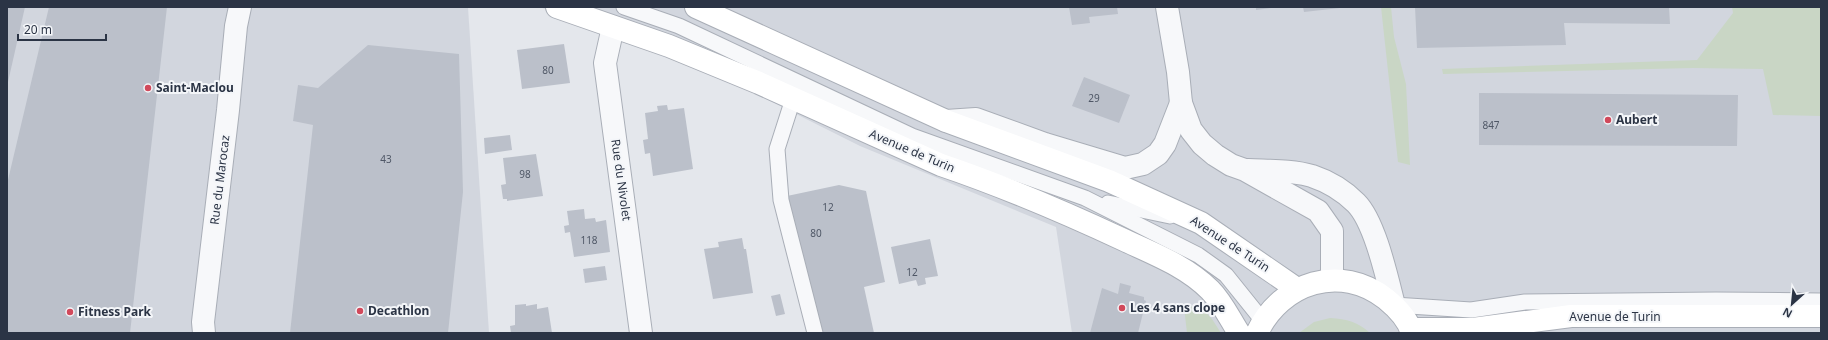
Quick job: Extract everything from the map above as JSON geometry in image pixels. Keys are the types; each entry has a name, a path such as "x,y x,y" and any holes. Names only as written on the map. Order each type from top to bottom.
{"main road":[{"name":"Avenue de Turin","path":"557,7 669,46 941,165 974,176 1082,220 1182,268 1211,291 1226,311 1239,333"},
{"name":"Avenue de Turin","path":"696,7 946,121 1109,181 1200,223 1297,289"},
{"path":"1260,327 1278,302 1297,289 1314,283 1332,280 1355,283 1376,291 1394,305 1403,316 1411,331"},
{"name":"Avenue de Turin","path":"1411,331 1474,329 1571,316 1821,316"}],"street":[{"path":"1167,7 1178,72 1181,103 1191,130 1202,144 1215,155 1318,211 1332,231 1332,280"},
{"name":"Rue du Marocaz","path":"204,333 203,322 228,110 237,13"},
{"name":"Rue du Nivolet","path":"613,27 605,63 641,333"},
{"path":"946,121 976,119 1045,144 1125,168 1143,164 1158,154 1165,144 1181,103"},
{"path":"1245,170 1290,171 1312,176 1330,184 1356,203 1371,228 1386,274 1394,305"}],"lane":[{"path":"624,7 679,26 912,136 1085,198 1198,255 1226,275 1260,327"},
{"path":"793,99 777,149 781,200 815,333"},
{"path":"1085,198 1200,223"},
{"path":"1394,305 1471,310 1525,302 1716,300 1821,301"}],"shaded area":[{"path":"7,7 468,7 489,333 7,333"},
{"path":"540,7 1821,7 1821,333 1072,333 1056,227 860,146 722,77"}],"green space":[{"path":"1381,7 1391,7 1394,37 1406,84 1410,165 1398,162"},
{"path":"1732,7 1821,7 1821,116 1773,115 1763,69 1693,68 1443,74 1442,69 1697,60 1733,13"},
{"path":"1200,306 1212,319 1221,333 1187,333 1184,307"},
{"path":"1330,318 1352,322 1361,326 1370,333 1299,333 1314,322"}],"building":[{"path":"7,7 25,7 8,82 7,82"},
{"path":"49,7 167,7 130,333 7,333 7,184"},
{"path":"1069,7 1117,7 1118,14 1089,17 1090,23 1072,25"},
{"path":"1256,7 1271,7 1271,8 1256,10"},
{"path":"1303,7 1339,7 1340,8 1304,12"},
{"path":"1415,7 1669,7 1670,24 1564,23 1566,45 1417,48"},
{"path":"564,44 570,83 522,89 517,50"},
{"path":"368,45 459,54 463,192 448,333 290,333 313,125 293,121 298,85 318,88"},
{"path":"1084,77 1130,95 1119,123 1072,106"},
{"name":"Aubert","path":"1479,93 1738,95 1737,146 1479,145"},
{"path":"667,105 668,110 684,108 693,169 653,176 650,153 645,154 643,140 648,139 645,113 658,111 657,106"},
{"path":"510,135 512,150 485,154 484,138"},
{"path":"536,154 543,196 507,201 507,199 503,199 501,185 506,184 503,158"},
{"path":"839,185 866,191 885,282 864,287 874,333 820,333 787,196"},
{"path":"584,209 585,219 595,218 596,222 606,220 610,252 574,257 570,232 565,233 564,226 569,225 567,211"},
{"path":"742,238 744,249 746,249 753,293 713,299 704,249 719,247 718,242"},
{"path":"930,239 938,276 925,278 926,284 918,286 916,280 899,284 891,247"},
{"path":"605,266 607,280 585,283 583,269"},
{"path":"1120,283 1131,286 1129,293 1144,297 1144,300 1146,301 1138,333 1090,333 1102,288 1118,294"},
{"path":"780,294 785,314 776,316 771,296"},
{"path":"526,304 526,306 537,304 537,309 548,307 552,333 511,333 510,326 515,325 515,305"}],"place":[{"name":"Saint-Maclou","path":"148,88"},
{"name":"Aubert","path":"1608,120"},
{"name":"Les 4 sans clope","path":"1122,308"},
{"name":"Decathlon","path":"360,311"},
{"name":"Fitness Park","path":"70,312"}]}
